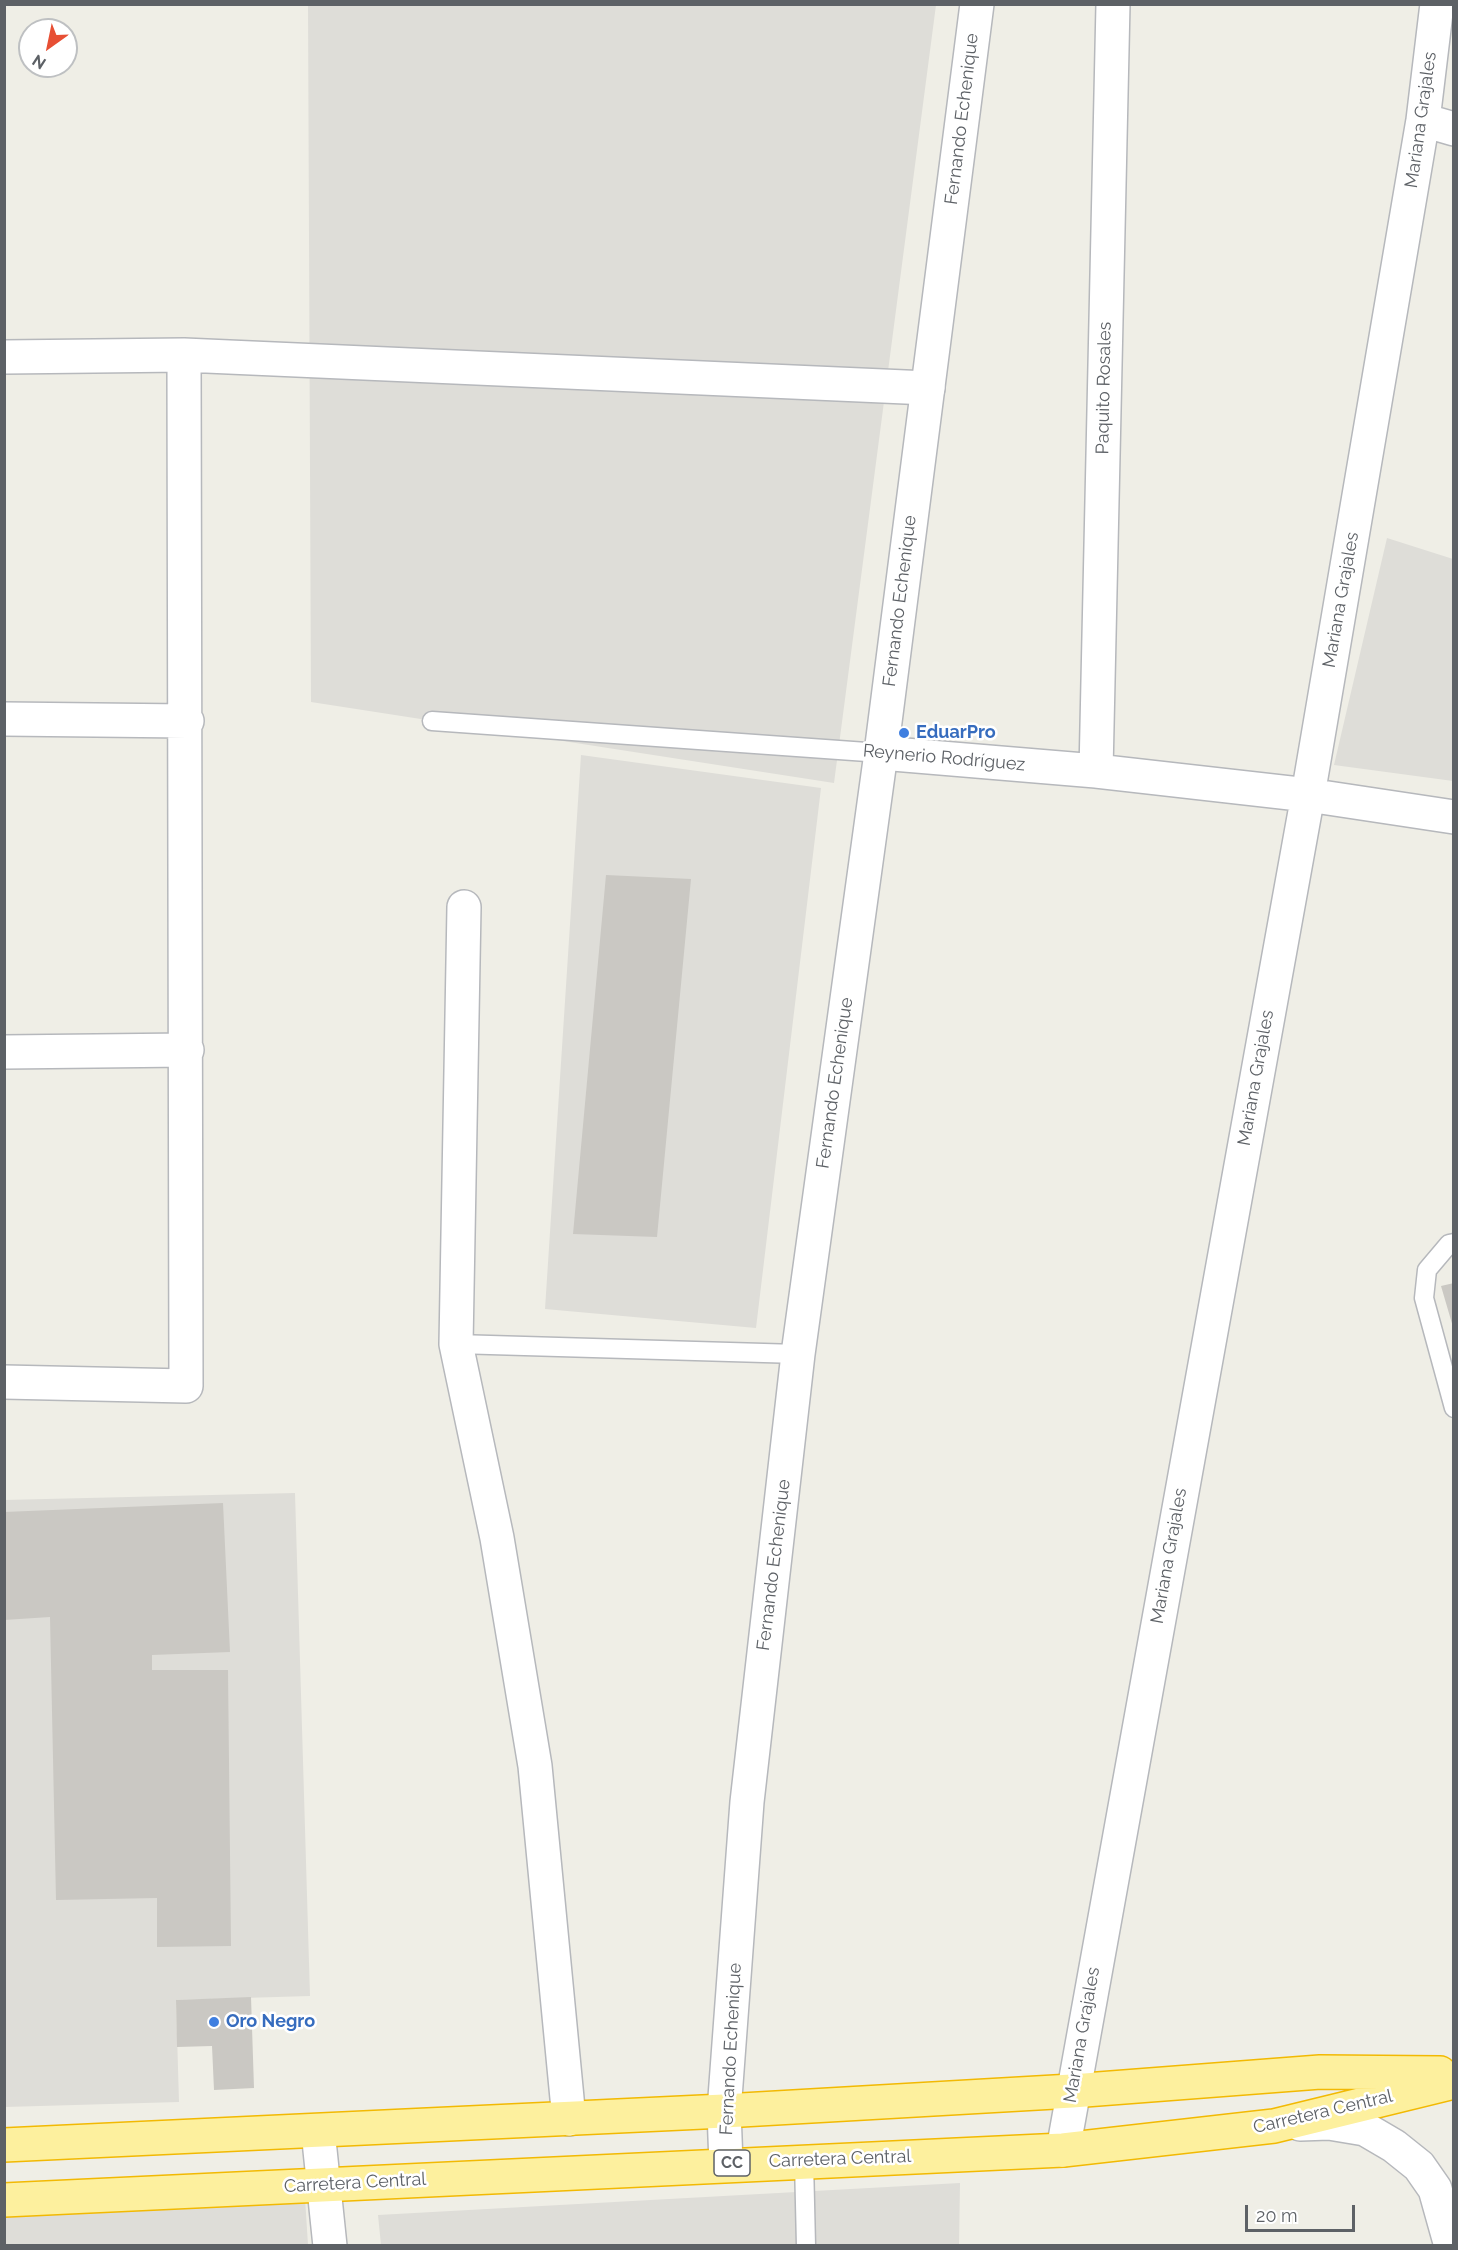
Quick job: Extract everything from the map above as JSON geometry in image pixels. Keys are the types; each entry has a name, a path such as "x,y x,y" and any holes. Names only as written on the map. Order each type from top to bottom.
{"highway":[{"name":"Carretera Central","path":"4,2145 724,2111 1072,2091 1320,2072 1454,2074"},
{"name":"Carretera Central","path":"4,2200 726,2164 1063,2150 1274,2126 1454,2082"}],"street":[{"name":"Fernando Echenique","path":"726,2164 724,2111 747,1802 798,1354 881,753 977,4"},
{"name":"Paquito Rosales","path":"1096,771 1113,4"},
{"name":"Mariana Grajales","path":"1063,2150 1308,795 1423,120 1437,4"},
{"path":"1423,120 1454,129"},
{"path":"4,357 184,355 928,388"},
{"path":"4,1382 186,1386 187,721 184,355"},
{"path":"4,719 187,721"},
{"name":"Reynerio Rodríguez","path":"881,753 1096,771 1308,795 1454,817"},
{"path":"464,908 456,1344 497,1538 535,1766 569,2119"},
{"path":"4,1052 187,1050"},
{"path":"1274,2126 1329,2122 1365,2129 1394,2146 1419,2166 1435,2189 1453,2245"},
{"path":"318,2131 330,2246"}],"lane":[{"name":"Reynerio Rodríguez","path":"432,721 881,753"},
{"path":"1454,1243 1449,1244 1427,1270 1424,1298 1454,1408"},
{"path":"456,1344 798,1354"},
{"path":"804,2161 806,2246"}],"shaded area":[{"path":"308,5 936,5 834,783 311,702"},
{"path":"1387,538 1453,559 1453,781 1334,765"},
{"path":"581,755 821,788 756,1328 545,1309"},
{"path":"295,1493 310,1996 176,2000 179,2102 5,2107 4,1500"},
{"path":"960,2183 959,2245 381,2245 378,2215"},
{"path":"305,2198 308,2245 5,2246 5,2215"}],"building":[{"path":"606,875 691,879 657,1237 573,1234"},
{"path":"1454,1283 1454,1327 1453,1327 1441,1286"},
{"path":"223,1503 230,1652 152,1655 152,1670 228,1670 231,1946 157,1947 157,1898 56,1900 50,1617 4,1620 4,1512"},
{"name":"Oro Negro","path":"251,1997 254,2088 214,2090 212,2046 177,2047 176,2000"}],"place":[{"name":"EduarPro","path":"904,733"},
{"name":"Oro Negro","path":"214,2022"}]}
